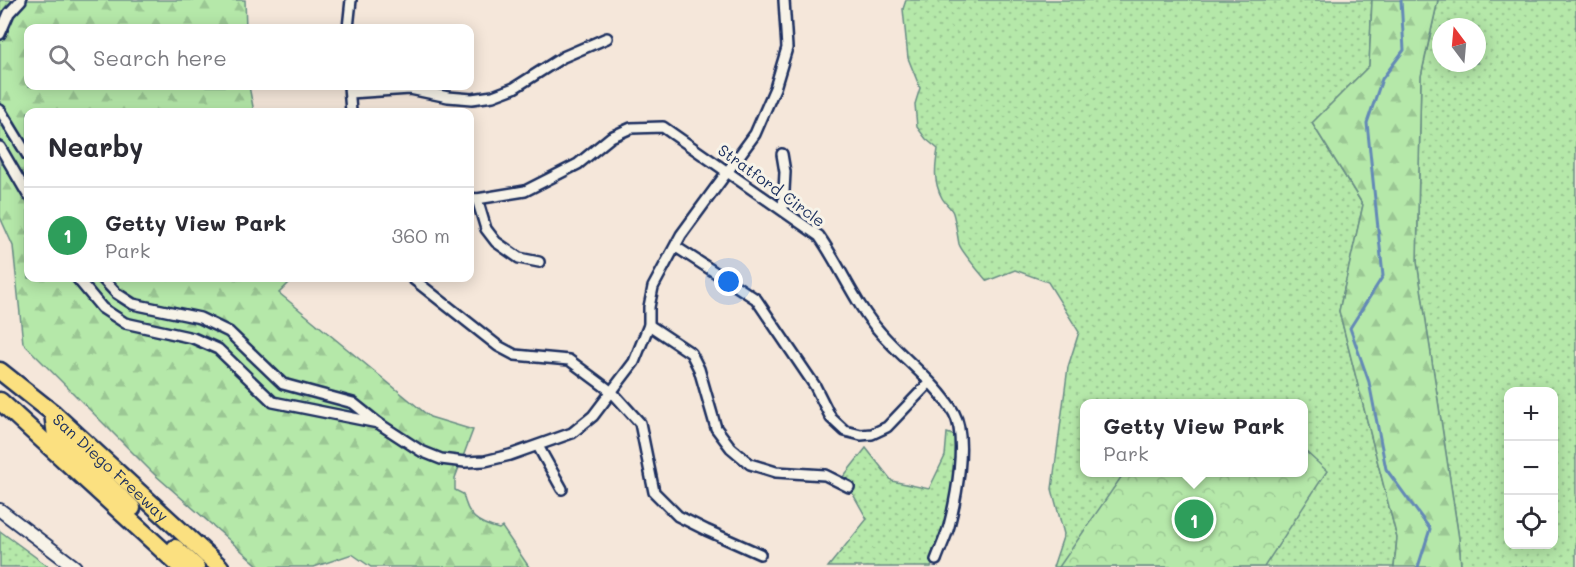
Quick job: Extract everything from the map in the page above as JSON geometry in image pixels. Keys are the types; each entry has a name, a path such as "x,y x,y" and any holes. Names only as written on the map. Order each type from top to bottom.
{"highway":[{"name":"San Diego Freeway","path":"0,371 53,413 220,567"},
{"path":"0,401 181,567"},
{"path":"53,413 56,436 196,567"},
{"path":"0,416 165,567"}],"main road":[{"path":"0,510 75,567"}],"street":[{"path":"0,34 9,13 21,0"},
{"path":"348,24 351,0"},
{"path":"106,282 116,293 133,304 200,318 229,332 283,384 353,403 378,423 421,451 441,459 465,462 486,461 538,446 572,433 593,416 634,362 649,325 649,307 653,287 681,235 755,134 775,88 787,48 784,0"},
{"path":"415,90 472,99 493,96 514,88 563,57 607,38"},
{"path":"350,90 351,108"},
{"path":"0,110 24,149"},
{"name":"Stratford Circle","path":"474,199 525,191 578,164 611,137 631,128 663,127 819,236 835,258 864,311 879,332 941,395 955,415 960,437 960,463 949,526 936,560"},
{"path":"0,147 24,188"},
{"path":"782,154 785,172 783,210"},
{"path":"474,201 486,229 496,242 519,258 539,262"},
{"path":"676,247 756,299 815,386 837,426 844,431 861,435 872,434 886,427 929,383"},
{"path":"80,282 102,308 125,323 193,338 218,349 273,402 378,423"},
{"path":"417,282 498,346 515,355 569,360 612,392 640,423 654,492 678,516 760,554"},
{"path":"649,325 691,353 699,369 716,428 731,448 750,464 776,472 825,475 849,487"},
{"path":"538,446 562,489"}],"green space":[{"path":"0,0 245,0 246,24 24,24 24,90 250,90 253,108 24,108 24,282 290,282 279,293 430,417 473,430 455,478 455,490 463,494 475,518 491,527 499,529 502,527 529,567 371,567 352,554 314,567 260,567 154,474 23,343 13,246 0,217"},
{"path":"906,0 1372,0 1369,66 1312,123 1363,205 1339,311 1397,538 1394,567 1053,567 1064,534 1052,489 1068,367 1079,332 1048,282 1015,270 987,281 959,244 953,213 942,198 937,186 938,149 917,127 915,104 920,88 908,58 903,9"},
{"path":"1372,0 1438,0 1434,18 1432,18 1421,76 1417,262 1459,539 1461,567 1394,567 1397,538 1339,311 1363,205 1312,123 1369,66"},
{"path":"1438,0 1576,0 1576,567 1461,567 1459,539 1417,262 1421,76 1432,27 1432,72 1486,72 1486,18 1434,18"},
{"path":"947,433 960,437 960,463 936,560 931,567 828,567 867,519 849,487 839,482 866,448 892,481 929,489 945,456"},
{"path":"1308,454 1327,471 1264,567 1059,567 1121,477 1308,477"},
{"path":"0,531 49,567 0,567"}],"waterway":[{"path":"1401,0 1404,50 1382,79 1367,123 1383,276 1350,328 1369,382 1386,469 1430,529 1418,567"}],"place":[{"name":"Getty View Park","path":"1194,519"}]}
